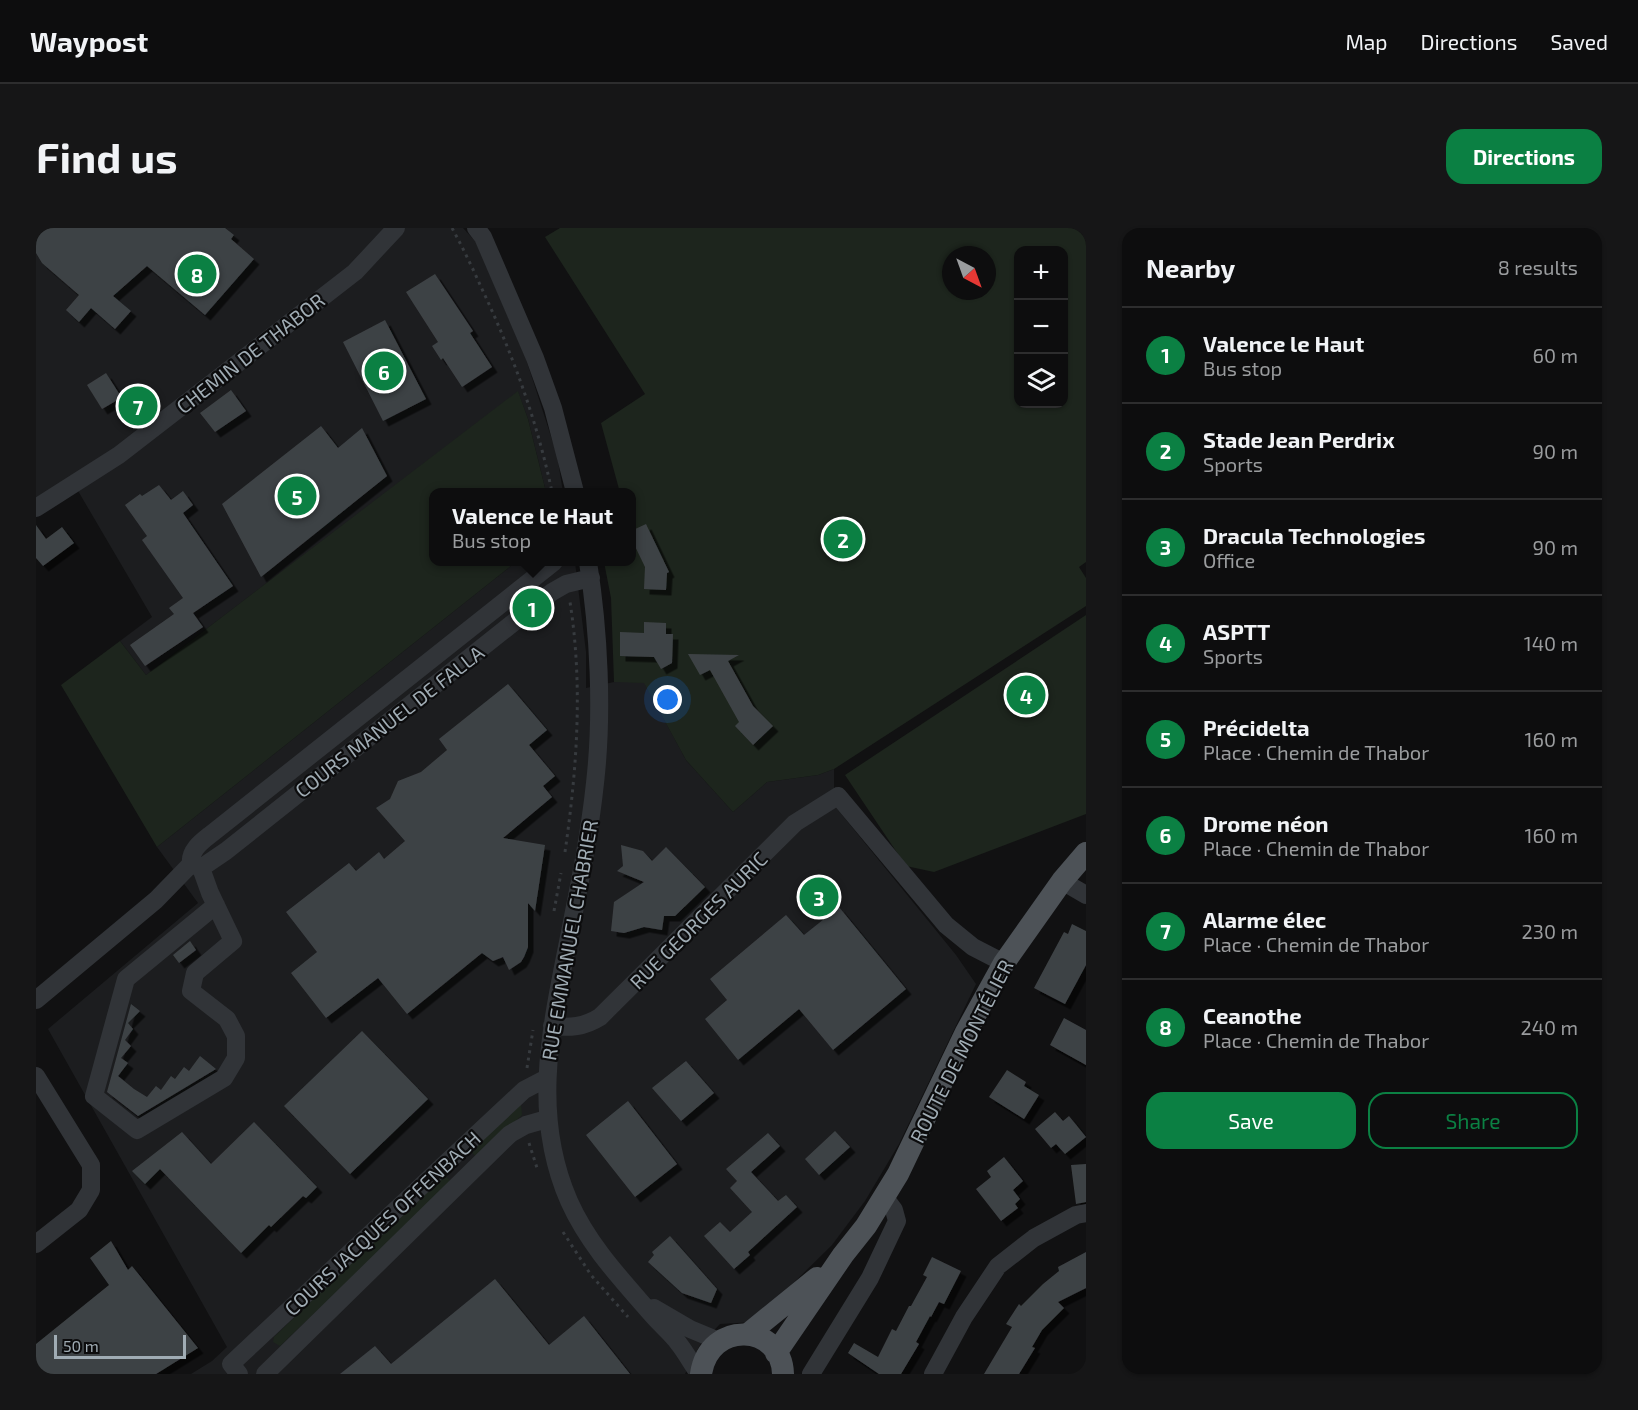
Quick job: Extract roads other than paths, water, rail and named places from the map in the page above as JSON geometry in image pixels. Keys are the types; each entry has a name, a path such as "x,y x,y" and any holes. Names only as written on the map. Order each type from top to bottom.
{"main road":[{"name":"ROUTE DE MONTÉLIER","path":"783,1367 843,1255 885,1198 911,1150 966,1032 1004,963 1062,881 1086,853"},
{"name":"ROUTE DE MONTÉLIER","path":"748,1335 843,1255"},
{"name":"ROUTE DE MONTÉLIER","path":"719,1341 728,1337 748,1335 759,1338 769,1344 783,1367"},
{"path":"700,1374 709,1351 719,1341"}],"street":[{"name":"CHEMIN DE THABOR","path":"36,508 119,455 355,272 396,228"},
{"path":"481,231 546,388 574,488"},
{"name":"COURS MANUEL DE FALLA","path":"196,866 190,860 193,853 210,835 548,566"},
{"name":"COURS MANUEL DE FALLA","path":"36,1000 196,866 552,592 589,570"},
{"name":"RUE EMMANUEL CHABRIER","path":"589,570 594,606 597,679 598,730 595,781 586,849 552,1026 547,1078 548,1119 558,1168 568,1199 580,1223 612,1269 679,1344 700,1374"},
{"name":"RUE GEORGES AURIC","path":"552,1026 575,1027 589,1024 600,1017 795,823 838,796 946,925 973,947 1004,963"},
{"path":"196,866 216,905 233,941 195,973 190,991 227,1019 236,1036 236,1058 224,1078 137,1130 94,1096 126,979 216,905"},
{"path":"1062,881 1086,895"},
{"path":"36,1076 91,1165 91,1190 79,1210 36,1244"},
{"name":"COURS JACQUES OFFENBACH","path":"239,1374 231,1364 524,1090 547,1078"},
{"name":"COURS JACQUES OFFENBACH","path":"264,1374 510,1134 526,1125 548,1119"},
{"path":"811,1374 870,1278 897,1221 894,1210 885,1198"},
{"path":"933,1374 964,1317 998,1266 1034,1238 1076,1215 1086,1213"},
{"name":"RUE EMMANUEL CHABRIER","path":"635,1294 662,1313 719,1341"}],"place":[{"name":"Ceanothe","path":"197,274"},
{"name":"Drome néon","path":"384,371"},
{"name":"Alarme élec","path":"138,406"},
{"name":"Précidelta","path":"297,496"},
{"name":"Stade Jean Perdrix","path":"843,539"},
{"name":"Valence le Haut","path":"532,608"},
{"name":"ASPTT","path":"1026,695"},
{"name":"Dracula Technologies","path":"819,897"}]}
